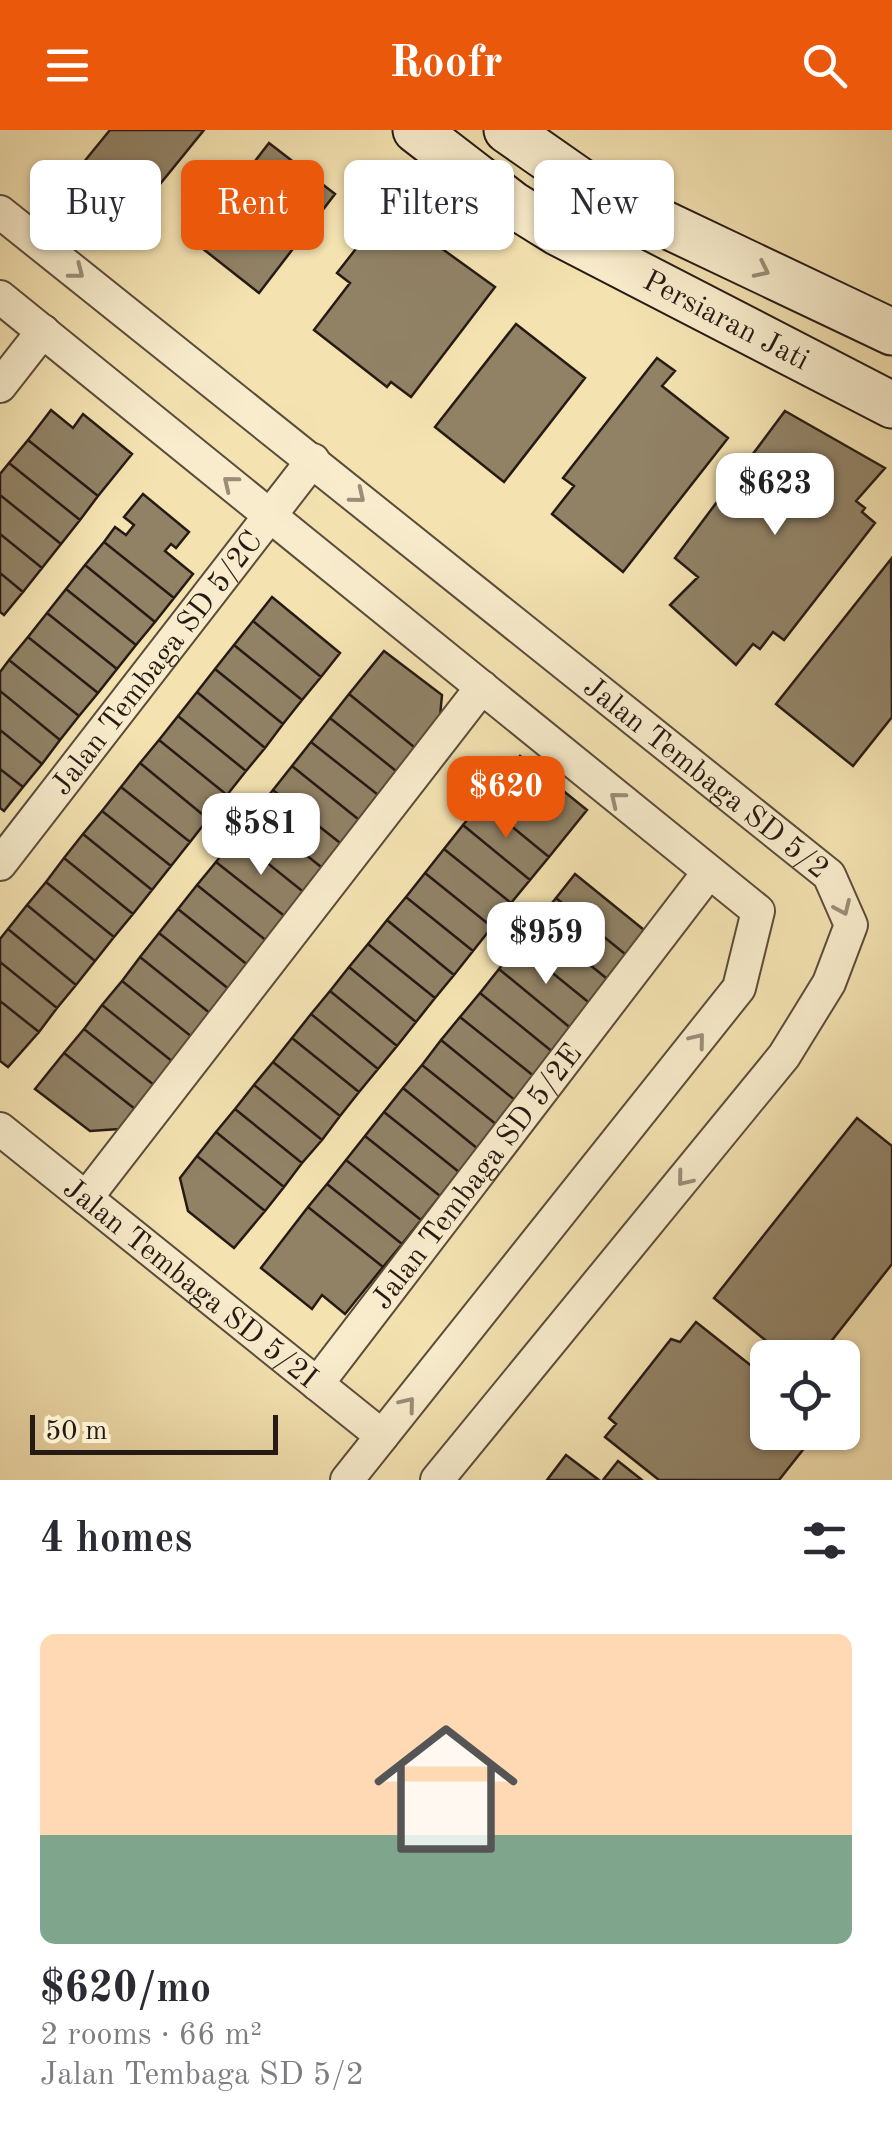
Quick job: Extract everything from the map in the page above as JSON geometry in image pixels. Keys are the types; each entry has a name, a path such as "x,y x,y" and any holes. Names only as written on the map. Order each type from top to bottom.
{"main road":[{"name":"Persiaran Jati","path":"416,130 512,204 556,232 892,405"},
{"name":"Persiaran Jati","path":"507,130 550,160"},
{"path":"542,130 560,160"},
{"name":"Persiaran Jati","path":"674,229 892,332"}],"street":[{"name":"Jalan Tembaga SD 5/2","path":"0,212 829,875 851,925 829,983 784,1056 437,1480"},
{"path":"0,297 758,911 739,988 348,1480"},
{"path":"0,386 44,330"},
{"name":"Jalan Tembaga SD 5/2C","path":"0,864 313,460"},
{"path":"86,1198 482,687"},
{"name":"Jalan Tembaga SD 5/2E","path":"316,1384 709,872"},
{"name":"Jalan Tembaga SD 5/2I","path":"0,1129 382,1436"}],"building":[{"path":"110,130 204,130 161,183 161,160 85,160"},
{"path":"269,143 291,160 256,160"},
{"path":"324,186 335,194 324,208"},
{"path":"204,250 292,250 259,293"},
{"path":"355,250 444,250 495,287 411,397 391,382 387,387 314,330 350,283 337,273"},
{"path":"516,324 585,378 504,482 435,427"},
{"path":"657,358 675,371 662,386 728,438 623,572 552,514 574,486 563,478"},
{"path":"51,410 73,428 83,414 132,454 98,496 28,440"},
{"path":"785,411 885,468 856,501 875,523 784,640 773,632 760,649 753,644 736,665 670,605 698,577 675,558"},
{"path":"28,440 98,496 80,520 9,463"},
{"path":"9,463 80,520 61,544 0,495 0,474"},
{"path":"143,494 189,532 176,548 171,544 165,551 193,574 174,598 104,542 115,527 126,535 134,525 124,517"},
{"path":"0,495 61,544 42,568 0,534"},
{"path":"0,534 42,568 23,592 0,573"},
{"path":"104,542 174,598 155,622 85,565"},
{"path":"891,559 892,717 853,766 776,704"},
{"path":"85,565 155,622 136,645 66,589"},
{"path":"0,573 23,592 4,615 0,612"},
{"path":"66,589 136,645 117,669 47,613"},
{"path":"272,597 340,653 321,677 253,621"},
{"path":"47,613 117,669 98,693 28,637"},
{"path":"253,621 321,677 302,700 234,645"},
{"path":"28,637 98,693 79,716 9,660"},
{"path":"234,645 302,700 283,724 215,669"},
{"path":"384,651 442,695 439,727 419,751 349,694"},
{"path":"9,660 79,716 60,740 0,691 0,672"},
{"path":"215,669 283,724 265,748 197,692"},
{"path":"0,691 60,740 42,764 0,730"},
{"path":"197,692 265,748 246,771 178,716"},
{"path":"349,694 419,751 401,775 330,718"},
{"path":"178,716 246,771 227,795 159,740"},
{"path":"330,718 401,775 382,798 311,742"},
{"path":"0,730 42,764 23,787 0,769"},
{"path":"159,740 227,795 208,819 140,763"},
{"path":"311,742 382,798 363,823 292,766"},
{"path":"520,756 587,810 549,857 482,802"},
{"path":"140,763 208,819 190,842 121,787"},
{"path":"292,766 363,823 344,846 273,790"},
{"path":"0,769 23,787 4,811 0,808"},
{"path":"121,787 190,842 171,866 102,811"},
{"path":"273,790 344,846 325,870 254,814"},
{"path":"482,802 549,857 530,880 463,825"},
{"path":"102,811 171,866 152,890 83,834"},
{"path":"254,814 325,870 306,894 235,837"},
{"path":"463,825 530,880 511,903 444,849"},
{"path":"83,834 152,890 133,914 64,858"},
{"path":"235,837 306,894 287,918 216,862"},
{"path":"444,849 511,903 492,927 425,873"},
{"path":"64,858 133,914 114,937 46,882"},
{"path":"216,862 287,918 268,942 197,885"},
{"path":"425,873 492,927 473,951 406,897"},
{"path":"575,874 649,934 630,958 556,898"},
{"path":"46,882 114,937 95,961 27,905"},
{"path":"197,885 268,942 249,966 178,909"},
{"path":"406,897 473,951 454,975 387,920"},
{"path":"556,898 630,958 611,982 537,922"},
{"path":"27,905 95,961 76,985 8,929"},
{"path":"178,909 249,966 230,990 159,933"},
{"path":"387,920 454,975 435,998 368,944"},
{"path":"537,922 611,982 592,1005 518,945"},
{"path":"8,929 76,985 57,1008 0,962 0,939"},
{"path":"159,933 230,990 211,1014 140,957"},
{"path":"368,944 435,998 416,1022 349,967"},
{"path":"518,945 592,1005 573,1030 499,969"},
{"path":"140,957 211,1014 192,1037 122,981"},
{"path":"0,962 57,1008 39,1032 0,1001"},
{"path":"349,967 416,1022 397,1046 330,991"},
{"path":"499,969 573,1030 554,1053 480,993"},
{"path":"122,981 192,1037 173,1062 102,1005"},
{"path":"330,991 397,1046 378,1069 311,1014"},
{"path":"480,993 554,1053 535,1077 460,1017"},
{"path":"0,1001 39,1032 8,1067 0,1061"},
{"path":"102,1005 173,1062 154,1085 84,1029"},
{"path":"311,1014 378,1069 359,1092 292,1038"},
{"path":"460,1017 535,1077 516,1101 441,1040"},
{"path":"84,1029 154,1085 135,1109 64,1053"},
{"path":"292,1038 359,1092 340,1116 273,1062"},
{"path":"441,1040 516,1101 497,1125 422,1065"},
{"path":"64,1053 135,1109 119,1129 90,1131 35,1089"},
{"path":"273,1062 340,1116 322,1140 254,1085"},
{"path":"422,1065 497,1125 478,1149 403,1088"},
{"path":"254,1085 322,1140 302,1163 235,1109"},
{"path":"403,1088 478,1149 459,1172 384,1112"},
{"path":"235,1109 302,1163 284,1187 216,1132"},
{"path":"384,1112 459,1172 440,1196 365,1136"},
{"path":"857,1118 892,1146 892,1264 832,1340 765,1340 714,1298"},
{"path":"216,1132 284,1187 265,1211 197,1156"},
{"path":"365,1136 440,1196 421,1220 346,1160"},
{"path":"197,1156 265,1211 234,1248 188,1211 180,1178"},
{"path":"346,1160 421,1220 402,1244 327,1184"},
{"path":"327,1184 402,1244 383,1267 308,1207"},
{"path":"308,1207 383,1267 345,1314 322,1295 312,1309 261,1268"},
{"path":"696,1322 750,1365 750,1450 803,1450 779,1480 659,1480 605,1437 616,1424 609,1418 671,1339 680,1342"},
{"path":"566,1455 599,1480 547,1480"},
{"path":"618,1461 642,1480 603,1480"}]}
